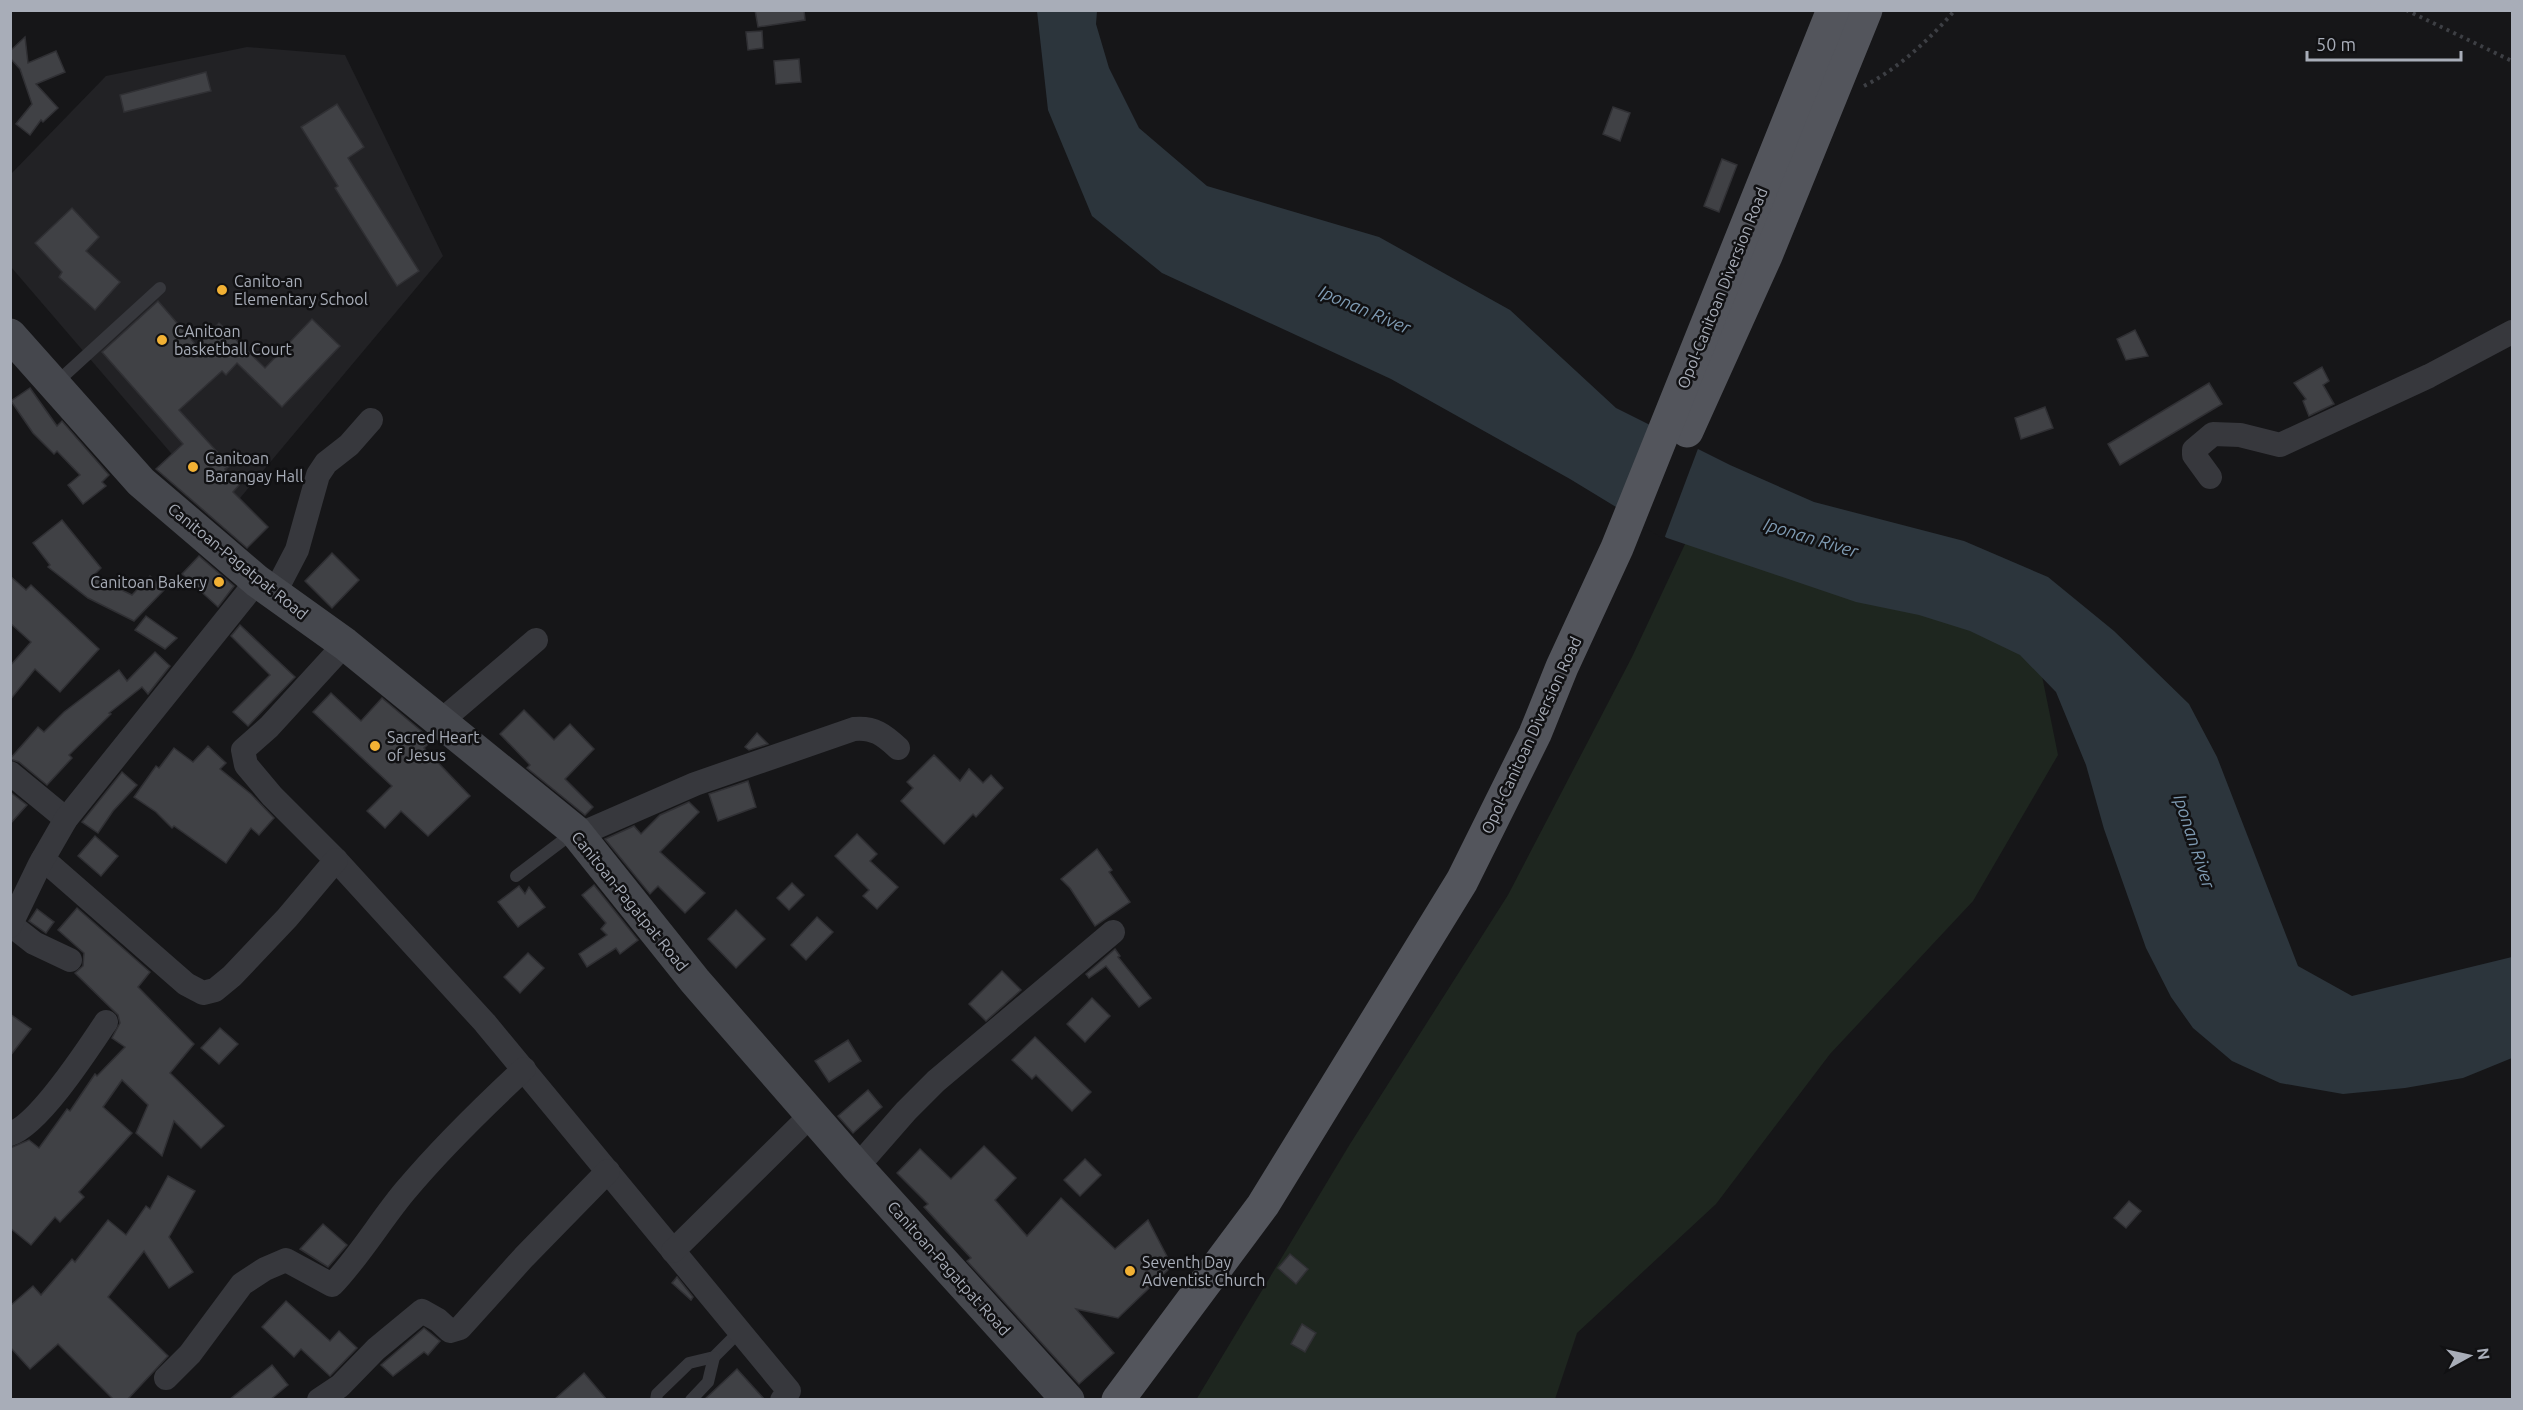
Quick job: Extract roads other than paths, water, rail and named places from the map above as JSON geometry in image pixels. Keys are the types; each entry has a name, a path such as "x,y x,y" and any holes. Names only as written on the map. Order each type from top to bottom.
{"main road":[{"name":"Opol-Canitoan Diversion Road","path":"1633,508 1674,460 1680,420 1833,10"},
{"name":"Opol-Canitoan Diversion Road","path":"1118,1400 1263,1205 1456,891 1535,734 1562,667 1633,508 1766,256 1866,10"}],"street":[{"path":"2210,477 2194,455 2194,450 2213,434 2240,435 2280,445 2429,376 2512,332"},
{"name":"Canitoan-Pagatpat Road","path":"10,335 141,482 266,587 345,644 576,833 695,981 811,1115 1068,1400"},
{"path":"70,960 34,943 11,926 43,859 66,819 297,550 318,475 326,464 349,445 371,420"},
{"path":"441,721 536,640"},
{"path":"345,644 269,727 243,750 246,765 272,796 336,860 478,1015 740,1331 789,1397"},
{"path":"576,833 695,784 854,729 867,728 882,734 898,748"},
{"path":"10,773 66,819"},
{"path":"43,859 186,984 203,993 215,990 232,976 336,860"},
{"path":"857,1167 936,1081 1113,932"},
{"path":"10,1134 22,1130 54,1096 106,1022"},
{"path":"166,1378 190,1354 242,1284 265,1269 286,1260 332,1285 406,1190 479,1111 524,1069"},
{"path":"673,1251 811,1115"},
{"path":"319,1400 340,1386 376,1349 422,1311 450,1330 460,1328 524,1257 608,1171"}],"lane":[{"path":"55,384 160,288"},
{"path":"516,876 576,833"},
{"path":"691,1400 708,1382 714,1357 740,1331"},
{"path":"656,1400 657,1394 689,1363 714,1357"}],"water":[{"name":"Iponan River","path":"1037,11 1097,11 1096,24 1109,68 1139,128 1207,186 1379,237 1510,310 1616,408 1730,465 1814,502 1964,541 2048,577 2114,631 2189,704 2217,757 2298,966 2352,996 2512,957 2512,1058 2463,1078 2405,1088 2343,1094 2280,1083 2232,1061 2193,1028 2171,997 2146,948 2104,829 2086,765 2056,692 2020,655 1970,631 1919,615 1856,602 1667,538 1570,479 1391,379 1162,273 1092,216 1048,110"}],"place":[{"name":"Canito-an Elementary School","path":"222,290"},
{"name":"CAnitoan basketball Court","path":"162,340"},
{"name":"Canitoan Barangay Hall","path":"193,467"},
{"name":"Canitoan Bakery","path":"219,582"},
{"name":"Sacred Heart of Jesus","path":"375,746"},
{"name":"Seventh Day Adventist Church","path":"1130,1271"}]}
